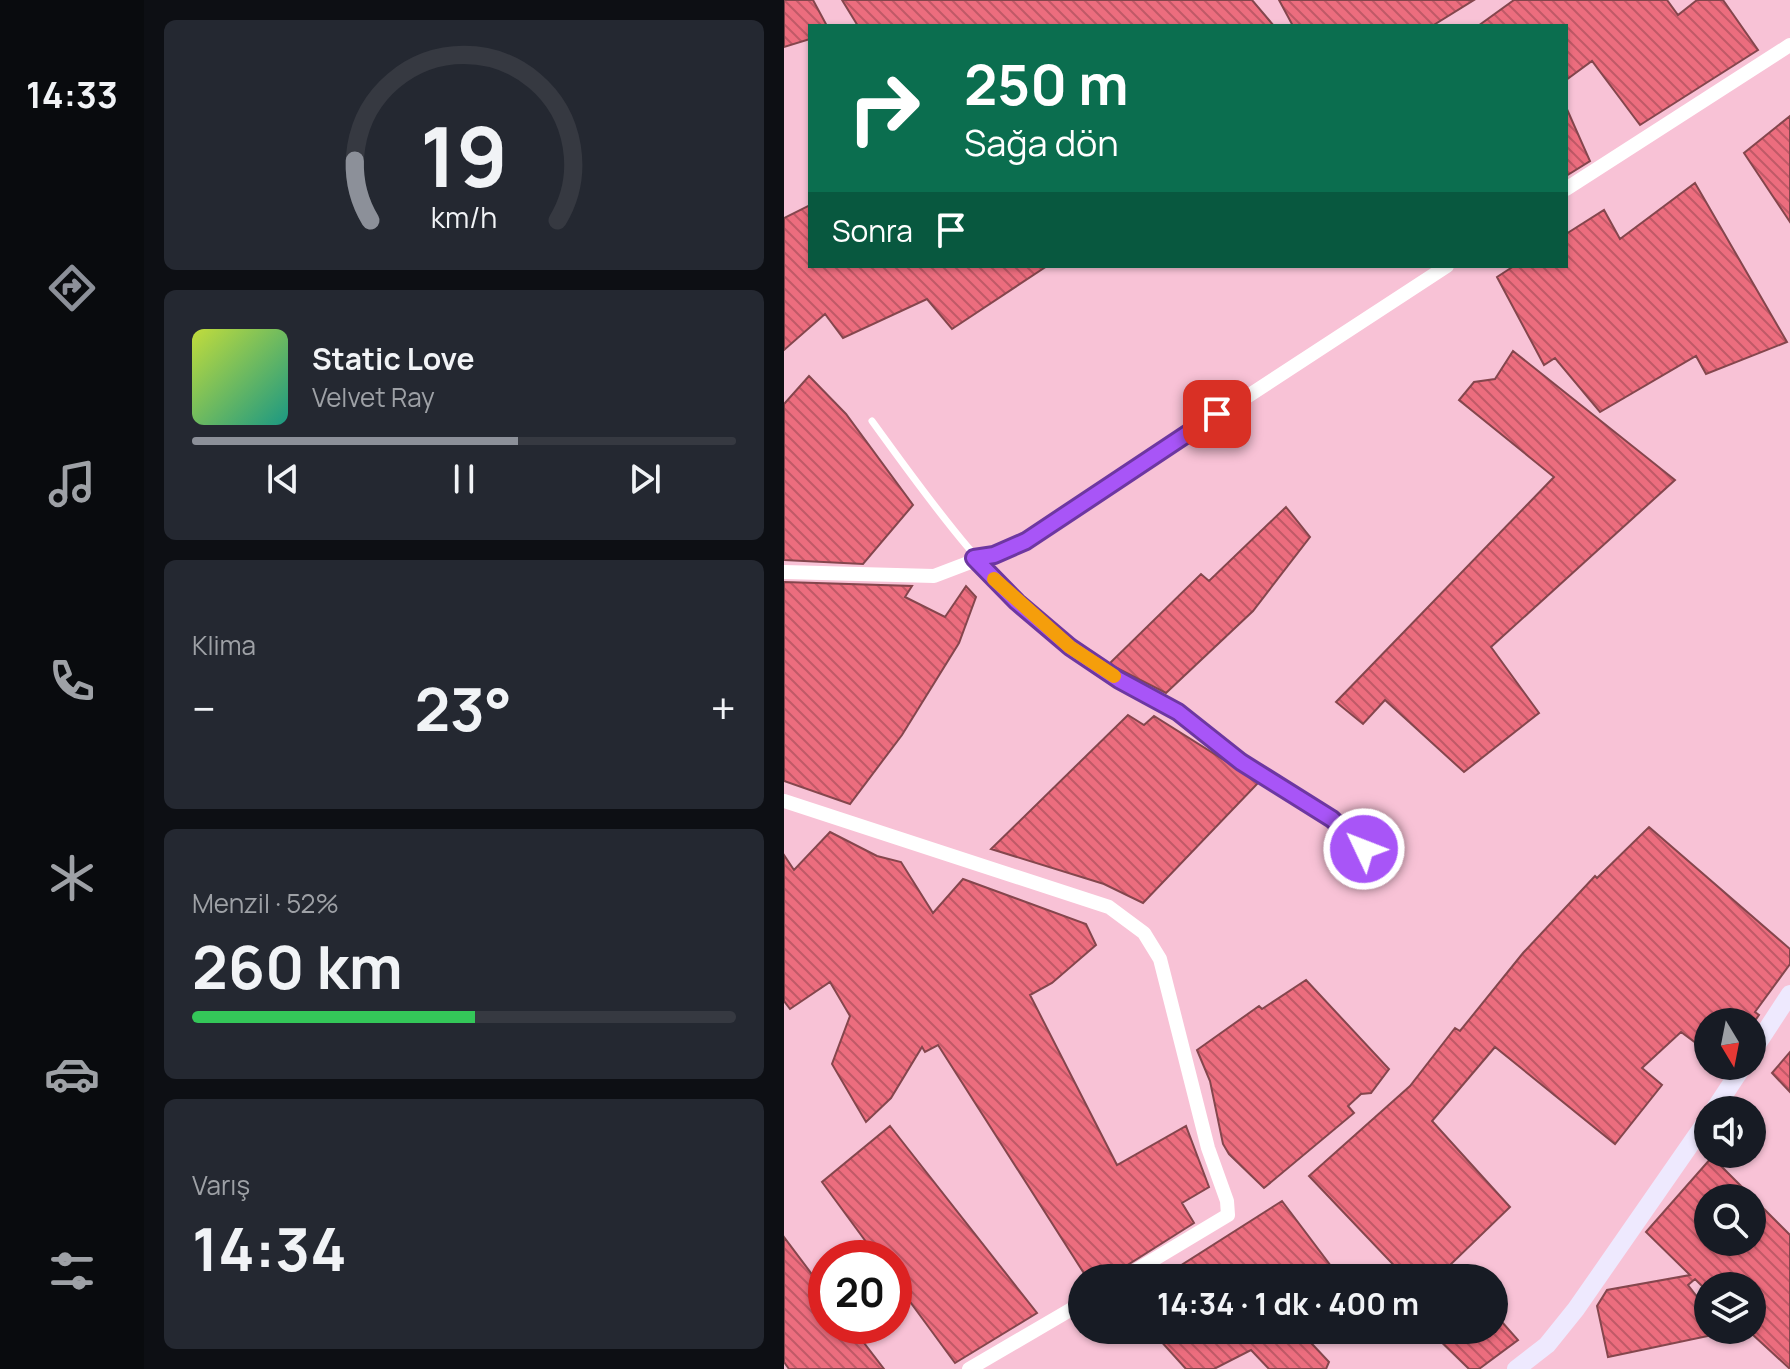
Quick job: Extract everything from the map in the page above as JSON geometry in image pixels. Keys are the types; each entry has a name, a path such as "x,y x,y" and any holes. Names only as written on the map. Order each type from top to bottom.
{"street":[{"path":"1568,188 1790,45"},
{"path":"784,572 934,576 974,558 994,555 1026,541 1444,268"},
{"path":"784,801 1109,907 1144,933 1160,959 1228,1215 1146,1264"},
{"path":"1766,1031 1790,994"},
{"path":"1516,1369 1547,1345 1576,1309 1694,1139"},
{"path":"969,1369 1068,1311"}],"lane":[{"path":"872,421 974,558 1017,602 1070,647 1119,680 1178,712 1241,762 1332,819 1364,849"}],"building":[{"path":"784,0 813,0 826,24 808,24 808,40 784,47"},
{"path":"842,0 1252,0 1272,24 857,24"},
{"path":"1279,0 1474,0 1435,24 1292,24"},
{"path":"1514,0 1667,0 1678,15 1697,0 1723,0 1758,50 1640,125 1592,61 1568,79 1568,24 1481,24"},
{"path":"1568,112 1590,161 1568,175"},
{"path":"1790,116 1790,222 1744,153"},
{"path":"1695,183 1787,342 1706,374 1696,356 1600,412 1555,358 1544,365 1497,277 1511,268 1568,268 1568,233 1604,210 1620,239"},
{"path":"808,206 808,268 1044,268 952,329 927,299 843,338 825,314 784,350 784,218"},
{"path":"1513,351 1675,480 1491,647 1539,713 1464,772 1385,700 1363,724 1336,702 1554,477 1459,400 1474,382 1495,379"},
{"path":"809,376 846,414 913,505 863,564 784,560 784,404"},
{"path":"1286,507 1310,537 1253,611 1166,693 1109,664 1201,574 1209,581"},
{"path":"784,582 912,586 905,597 945,617 966,586 976,597 959,643 902,735 850,804 784,781"},
{"path":"1128,715 1144,725 1154,716 1259,782 1143,903 1104,884 991,849"},
{"path":"1649,827 1790,949 1790,964 1758,1008 1694,1008 1694,1042 1681,1032 1642,1068 1662,1085 1615,1144 1495,1047 1432,1121 1510,1207 1451,1264 1393,1264 1309,1176 1410,1086 1455,1028 1460,1031 1523,953 1595,876 1597,878"},
{"path":"830,832 877,856 901,862 933,913 963,879 1086,924 1096,945 1052,983 1030,995 1117,1165 1186,1126 1209,1187 1182,1203 1194,1223 1129,1264 1078,1264 938,1045 925,1052 922,1047 891,1098 866,1122 832,1064 850,1016 830,982 790,1009 784,1001 784,855 794,870"},
{"path":"1306,980 1389,1069 1371,1093 1361,1094 1348,1106 1354,1113 1264,1188 1229,1154 1223,1144 1210,1081 1197,1050 1259,1006 1262,1009"},
{"path":"1790,1052 1790,1092 1772,1073"},
{"path":"890,1126 1037,1313 955,1363 912,1304 912,1240 865,1240 822,1182"},
{"path":"1702,1168 1723,1168 1739,1184 1694,1184 1694,1256 1766,1256 1766,1211 1790,1235 1790,1369 1763,1344 1766,1344 1766,1272 1694,1272 1694,1280 1688,1285 1694,1293 1694,1339 1608,1357 1597,1306 1607,1290 1690,1275 1646,1232"},
{"path":"1282,1201 1329,1264 1183,1264"},
{"path":"784,1237 808,1269 808,1344 865,1344 884,1369 789,1369 784,1362"},
{"path":"1508,1329 1518,1340 1479,1369 1469,1369 1443,1344 1508,1344"},
{"path":"1164,1344 1312,1344 1329,1362 1326,1369 1269,1369 1251,1350 1214,1369 1186,1369"}],"slow traffic":[{"path":"994,579 1070,647 1114,676"}],"route":[{"path":"1217,414 1026,541 994,555 974,558 1017,602 1070,647 1119,680 1178,712 1241,762 1332,819 1364,849"}]}
